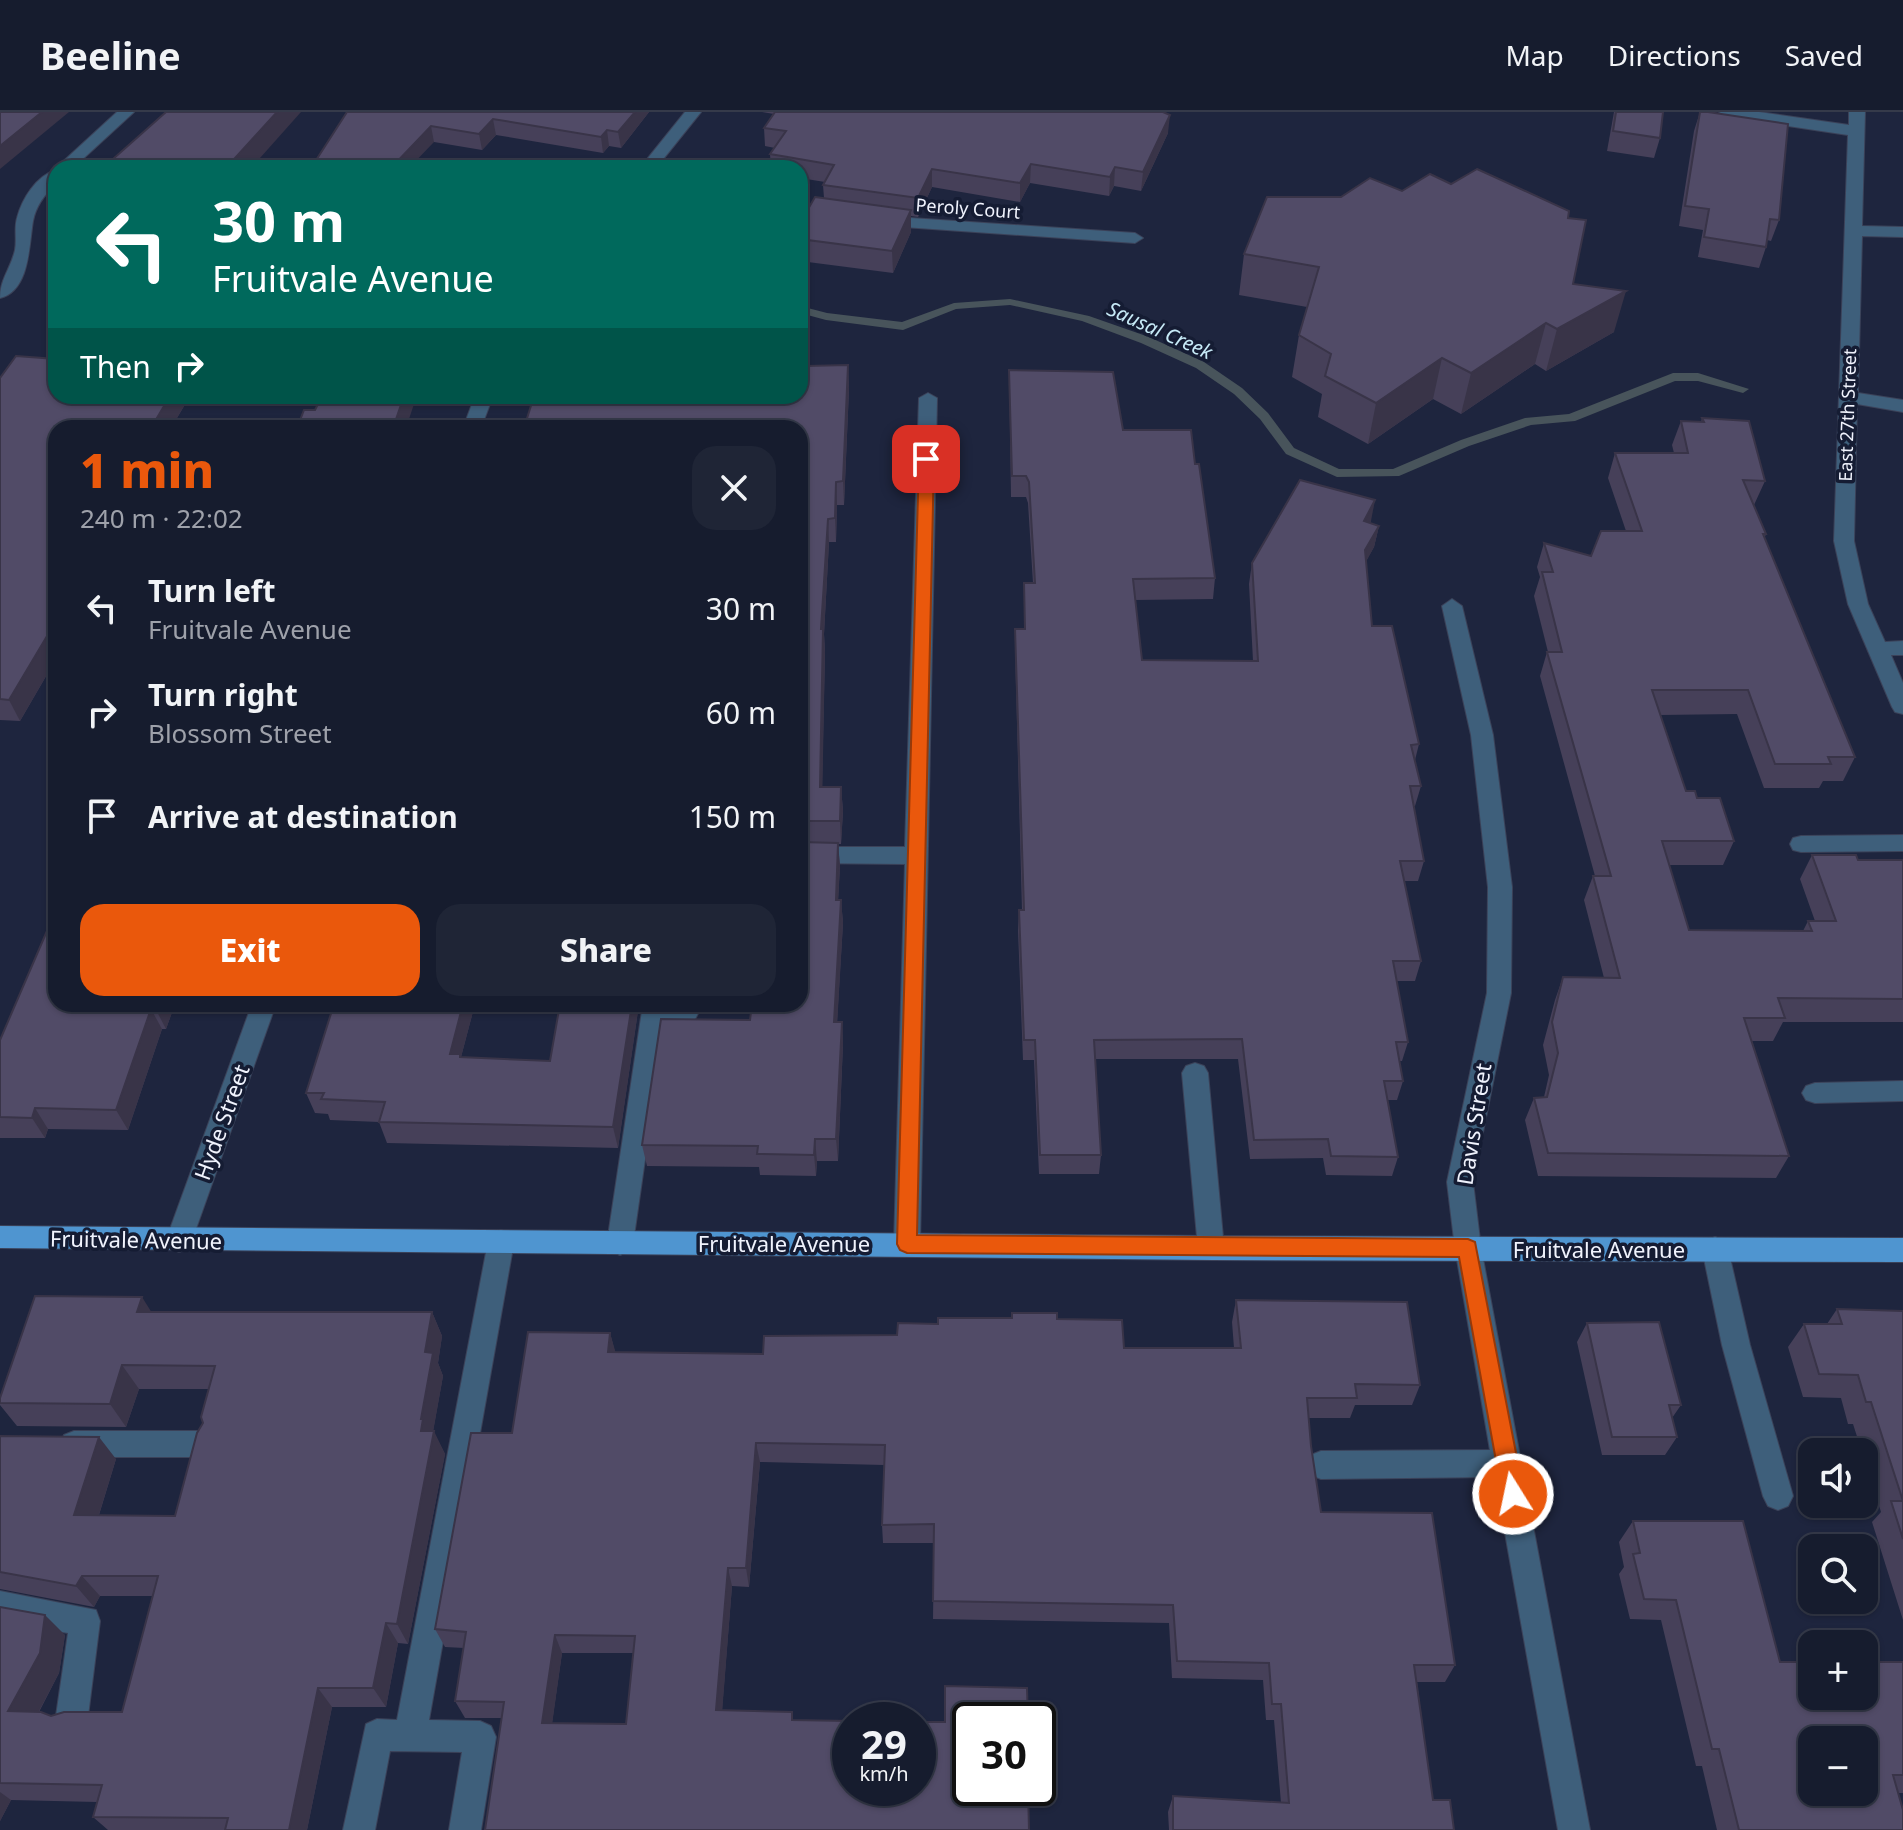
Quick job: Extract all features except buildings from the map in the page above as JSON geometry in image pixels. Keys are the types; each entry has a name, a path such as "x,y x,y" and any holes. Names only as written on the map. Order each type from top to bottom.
{"main road":[{"name":"Fruitvale Avenue","path":"0,1237 1211,1248 1903,1250"}],"street":[{"path":"73,160 126,112"},
{"path":"654,160 693,112"},
{"path":"1727,112 1856,122"},
{"name":"East 27th Street","path":"1856,122 1844,541 1858,604 1903,707"},
{"path":"0,293 11,279 23,251 25,219 36,193 48,182"},
{"name":"Peroly Court","path":"808,209 892,223 1135,238"},
{"path":"1854,231 1903,232"},
{"path":"1846,397 1903,406"},
{"path":"907,1244 928,398"},
{"name":"Davis Street","path":"1452,606 1482,735 1500,887 1499,993 1460,1182 1468,1248 1574,1830"},
{"path":"1877,649 1903,648"},
{"path":"1801,844 1903,843"},
{"path":"808,855 916,856"},
{"name":"Hyde Street","path":"179,1240 261,1012"},
{"path":"620,1243 655,1012"},
{"path":"661,1012 684,1016 686,1012"},
{"path":"1195,1073 1211,1248"},
{"path":"1815,1093 1903,1091"},
{"path":"410,1736 501,1242"},
{"path":"1715,1249 1736,1345 1778,1496"},
{"path":"48,1443 201,1444"},
{"path":"1321,1465 1507,1463"},
{"path":"0,1606 85,1621 72,1716"},
{"path":"359,1830 377,1735 480,1737 465,1830"}],"waterway":[{"name":"Sausal Creek","path":"808,311 903,326 954,306 1010,302 1085,318 1200,365 1238,391 1264,416 1290,451 1337,473 1395,473 1465,443 1529,421 1571,418 1673,377 1698,377 1743,389"}],"route":[{"path":"926,459 907,1244 1468,1248 1513,1494"}]}
